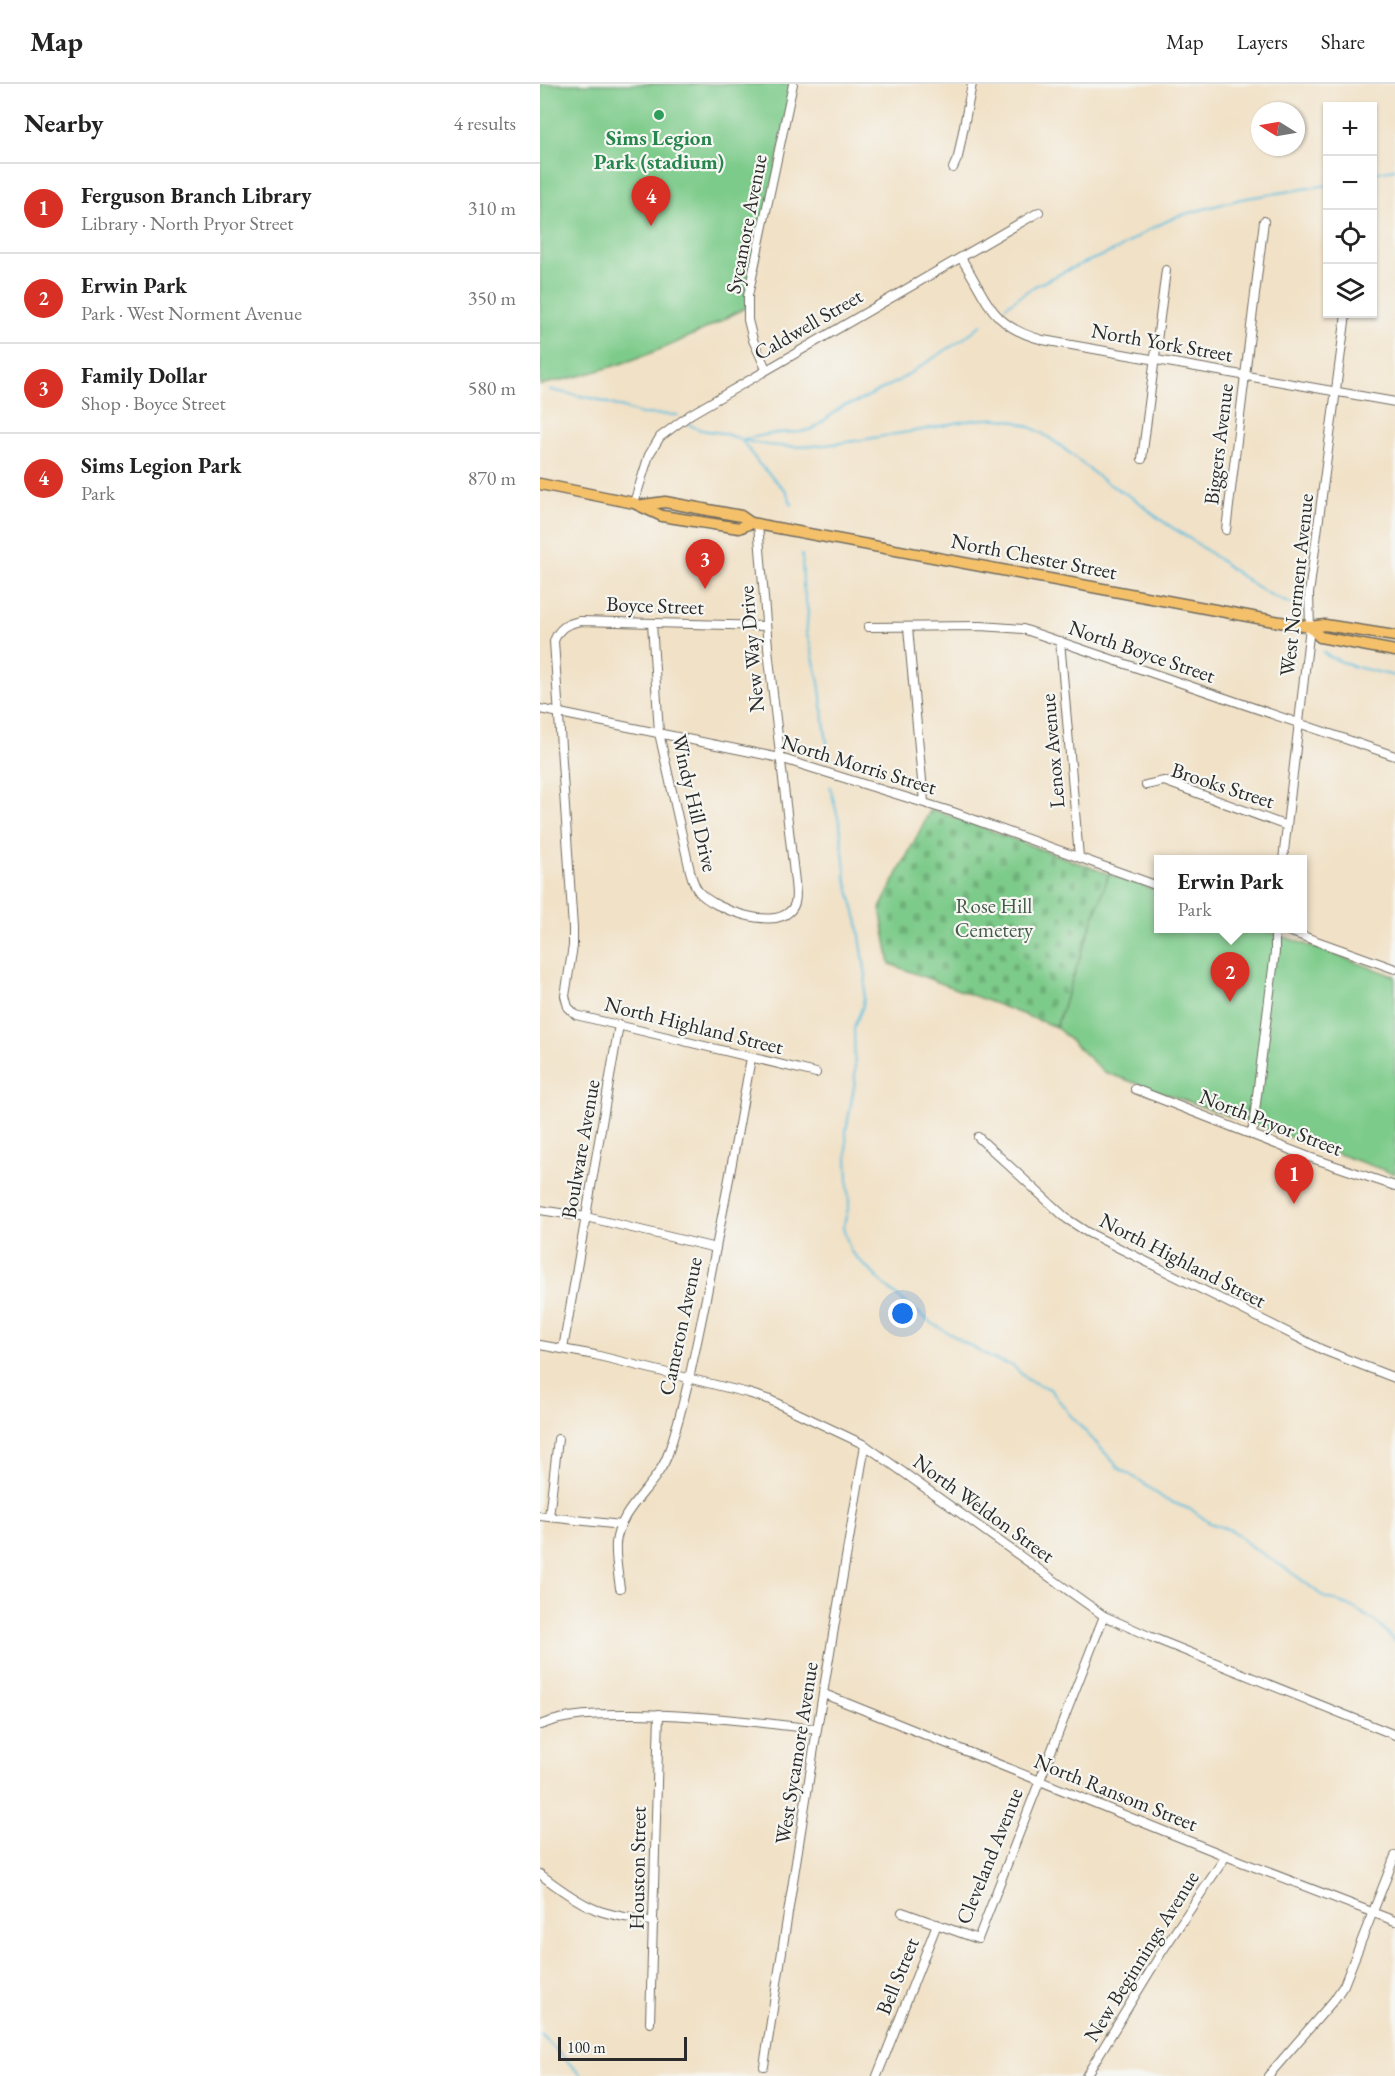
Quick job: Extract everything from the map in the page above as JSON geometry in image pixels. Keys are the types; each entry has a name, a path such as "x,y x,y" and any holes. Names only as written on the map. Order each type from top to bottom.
{"main road":[{"name":"North Chester Street","path":"540,484 639,504 664,502 741,516 755,524 1310,627 1325,625 1395,636"},
{"name":"North Chester Street","path":"1310,627 1320,638 1395,651"}],"street":[{"name":"Sycamore Avenue","path":"766,369 753,340 748,320 747,296 793,84"},
{"path":"953,168 958,158 972,84"},
{"name":"Caldwell Street","path":"639,504 649,455 660,437 692,414 766,369 1039,212"},
{"name":"Biggers Avenue","path":"1226,530 1264,221"},
{"name":"North York Street","path":"961,258 989,305 1019,333 1043,340 1395,402"},
{"path":"1142,459 1166,270"},
{"name":"West Norment Avenue","path":"1284,855 1310,627 1309,594 1346,318"},
{"name":"New Way Drive","path":"755,524 795,882 796,901 790,912"},
{"name":"Boyce Street","path":"558,713 554,641 558,631 568,624 580,621 766,626"},
{"name":"Windy Hill Drive","path":"652,623 659,733 695,886 701,894 724,908 751,917 781,917 790,912"},
{"name":"North Boyce Street","path":"868,627 1009,627 1023,629 1395,756"},
{"path":"908,628 924,802"},
{"name":"Lenox Avenue","path":"1060,641 1079,857"},
{"name":"North Morris Street","path":"540,709 780,759 924,802 1154,885"},
{"name":"North Highland Street","path":"558,713 573,928 573,946 565,996 568,1007 576,1015 816,1073"},
{"name":"Brooks Street","path":"1146,785 1164,781 1287,826"},
{"path":"1252,1135 1275,952 1275,933"},
{"path":"1294,933 1395,969"},
{"name":"Boulware Avenue","path":"563,1349 619,1025"},
{"name":"Cameron Avenue","path":"620,1588 616,1541 621,1525 630,1509 655,1479 668,1455 689,1378 752,1058"},
{"name":"North Pryor Street","path":"1135,1089 1309,1157 1395,1186"},
{"name":"North Highland Street","path":"978,1137 1067,1220 1087,1233 1323,1350 1395,1378"},
{"path":"540,1210 586,1217 716,1248"},
{"name":"North Weldon Street","path":"540,1345 689,1378 771,1400 866,1445 1104,1616 1395,1735"},
{"path":"558,1440 545,1516 621,1525"},
{"name":"West Sycamore Avenue","path":"764,2066 817,1729 866,1445"},
{"name":"Cleveland Avenue","path":"937,1924 978,1939 1104,1616"},
{"name":"North Ransom Street","path":"824,1694 1395,1922"},
{"path":"540,1725 559,1718 579,1715 659,1714 817,1729"},
{"name":"Houston Street","path":"650,2023 659,1714"},
{"name":"New Beginnings Avenue","path":"1086,2076 1163,1950 1226,1856"},
{"path":"1268,2076 1334,2000 1349,1975 1395,1856"},
{"path":"540,1874 554,1885 597,1910 654,1922"},
{"name":"Bell Street","path":"877,2076 937,1924 902,1912"}],"green space":[{"path":"540,84 793,84 748,306 697,333 622,364 540,385"},
{"name":"Rose Hill Cemetery","path":"931,809 1109,874 1056,1027 890,964 880,908"},
{"path":"1109,874 1154,890 1154,933 1273,933 1395,976 1395,1174 1104,1072 1056,1027"}],"waterway":[{"path":"1377,172 1395,169"},
{"path":"1006,306 1033,287 1118,249 1150,229 1178,216 1241,199 1323,186"},
{"path":"744,439 813,429 843,406 857,402 898,381 982,324"},
{"path":"550,390 596,399 641,414 678,415"},
{"path":"689,424 698,429 723,433 751,442 798,447 845,443 978,419 1013,421 1052,440 1102,480 1140,503 1156,517 1251,583 1301,608"},
{"path":"741,439 759,464 786,491 792,505"},
{"path":"802,555 803,585 808,612 806,636 808,636 819,682 829,759"},
{"path":"1323,652 1352,666 1395,676"},
{"path":"830,787 840,825 846,879 858,923 866,976 863,1006 854,1027 855,1081 846,1131 849,1205 843,1228 851,1252 891,1291 930,1322 991,1358 1013,1366 1028,1380 1050,1389 1071,1416 1120,1469 1144,1483 1166,1500 1192,1510 1210,1523 1233,1531 1253,1548 1290,1571 1324,1597 1348,1605 1381,1626 1395,1642"},
{"path":"540,2034 582,2076"}],"place":[{"name":"Sims Legion Park (stadium)","path":"659,115"},
{"name":"Sims Legion Park","path":"651,226"},
{"name":"Family Dollar","path":"705,589"},
{"name":"Erwin Park","path":"1230,1002"},
{"name":"Ferguson Branch Library","path":"1294,1204"}]}
